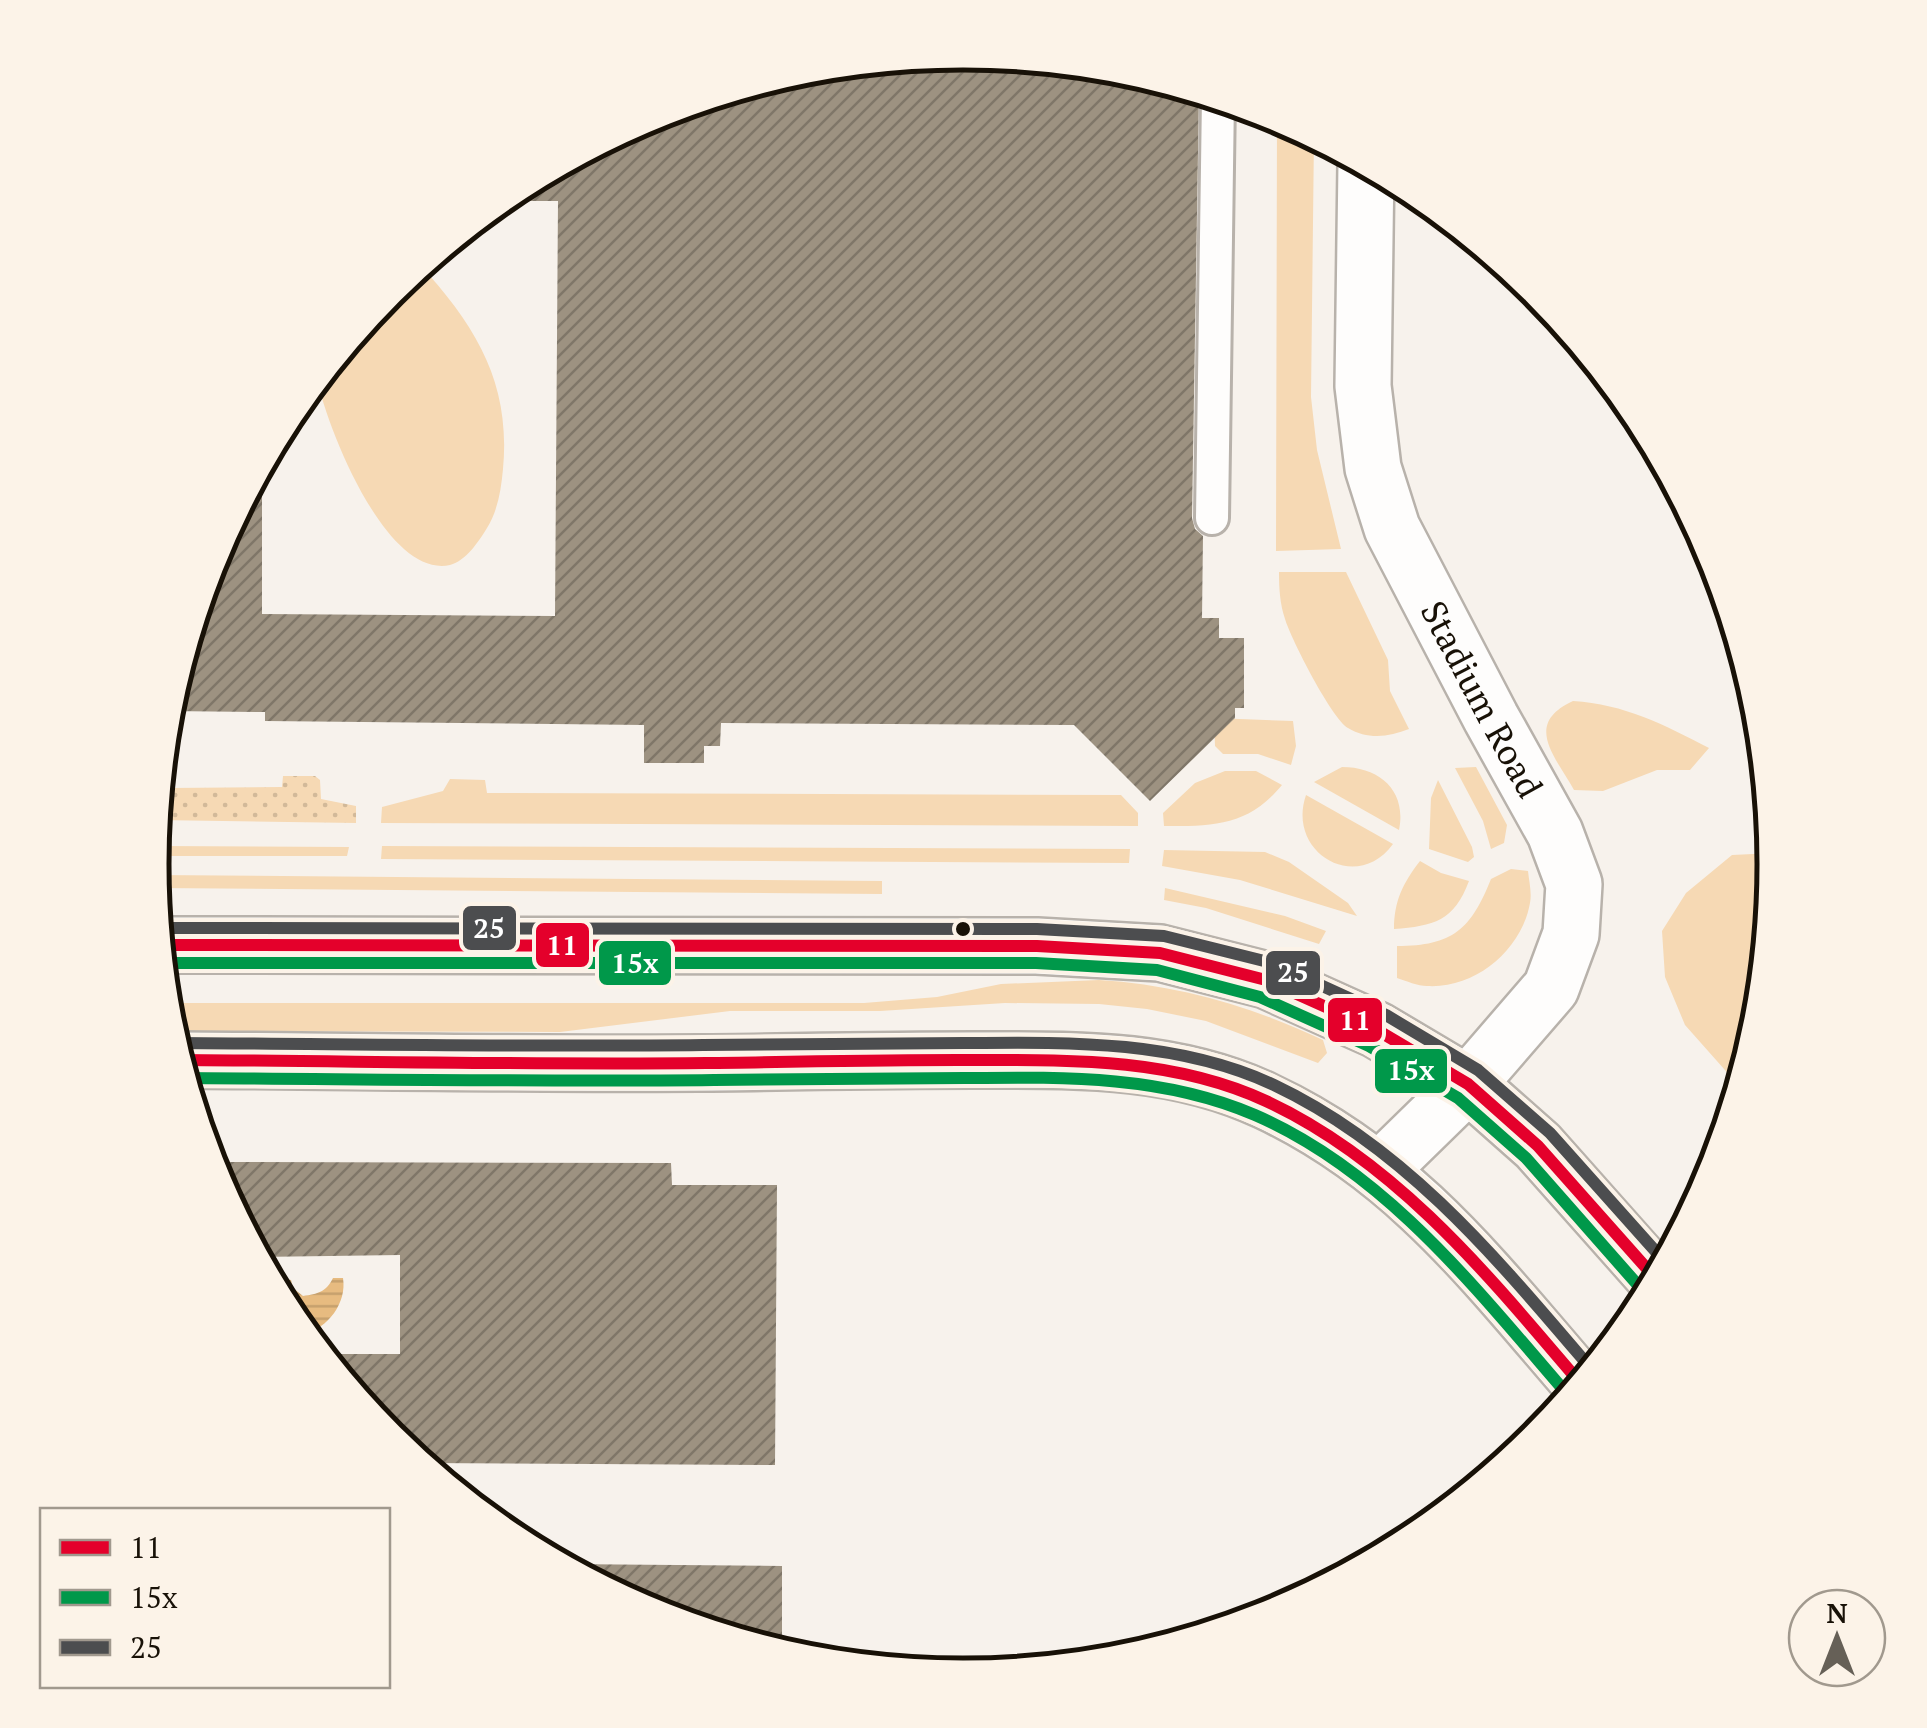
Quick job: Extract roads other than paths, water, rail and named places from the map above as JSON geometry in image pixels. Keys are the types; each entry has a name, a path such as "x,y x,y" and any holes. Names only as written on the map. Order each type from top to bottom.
{"main road":[{"name":"Stadium Road","path":"1366,180 1362,386 1374,468 1392,528 1490,718 1555,833 1574,884 1571,934 1551,988 1468,1084 1380,1170"},
{"path":"174,946 1037,946 1160,953 1266,980 1377,1030 1468,1084 1538,1146 1647,1268"},
{"path":"195,1060 1096,1060 1185,1071 1265,1100 1336,1138 1380,1170 1441,1224 1572,1373"}],"lane":[{"path":"1212,518 1218,112"}]}
